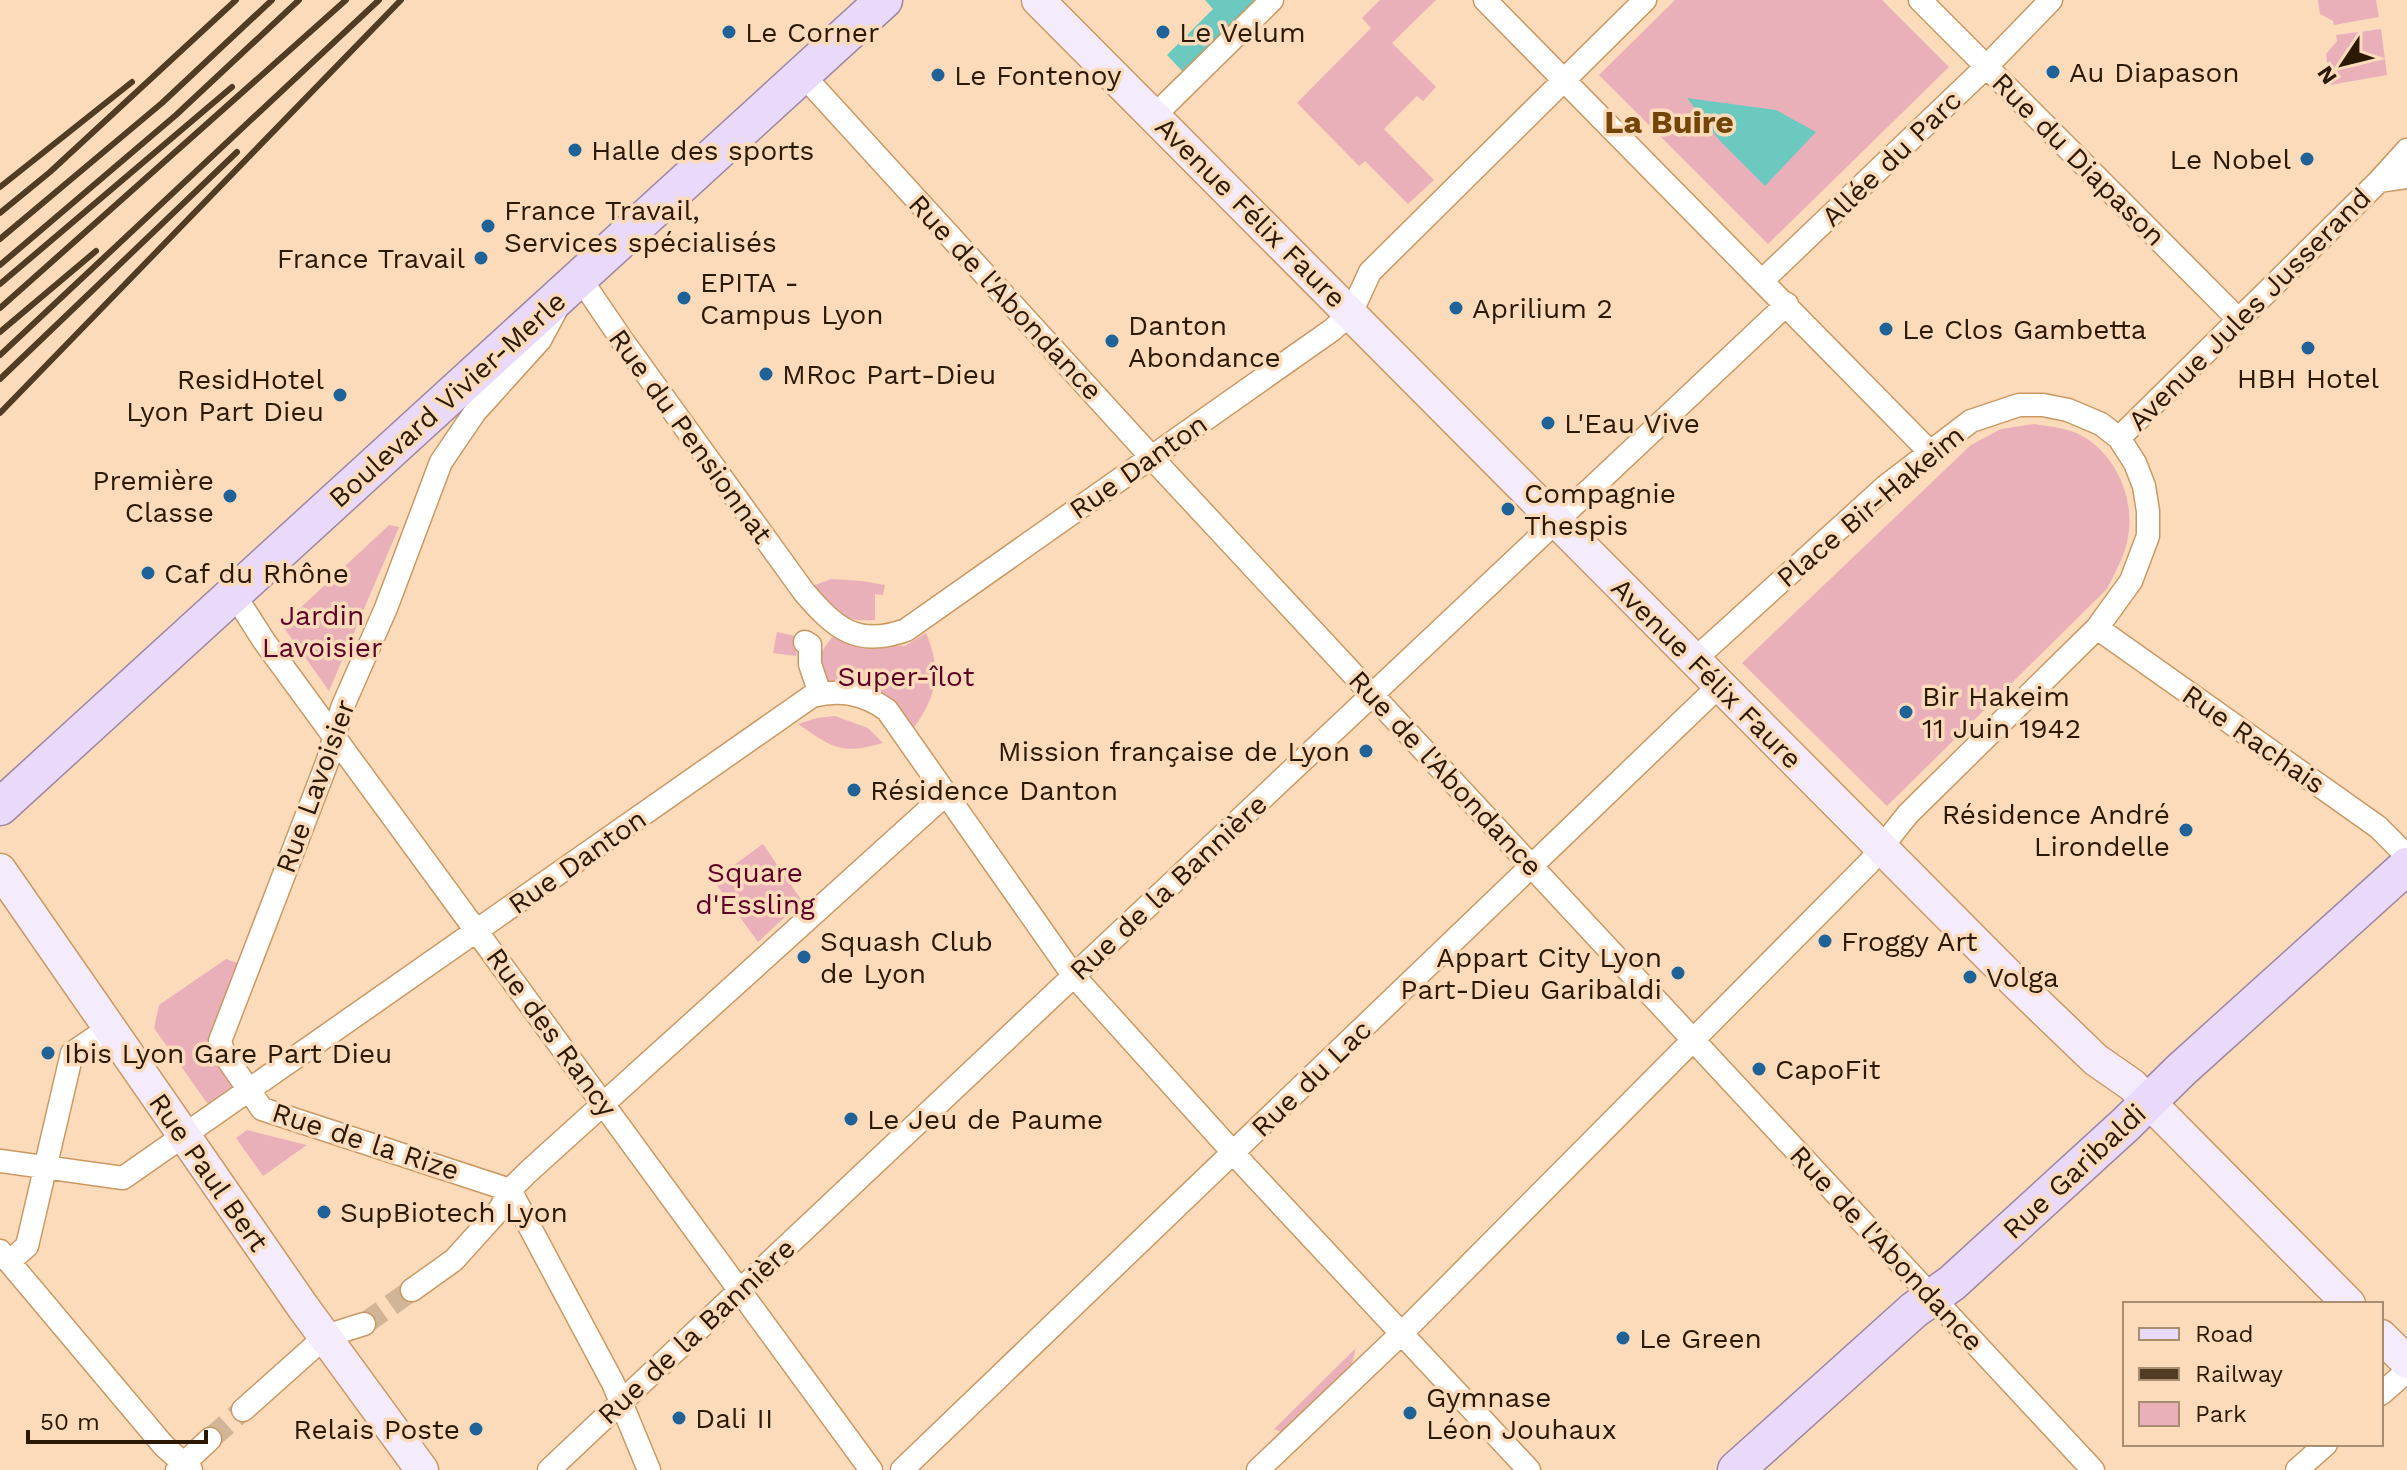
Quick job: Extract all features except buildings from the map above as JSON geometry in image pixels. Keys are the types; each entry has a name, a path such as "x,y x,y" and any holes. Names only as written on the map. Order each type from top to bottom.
{"main road":[{"name":"Boulevard Vivier-Merle","path":"4,802 884,0"},
{"name":"Avenue Félix Faure","path":"1038,0 2059,1025 2096,1060 2127,1081 2149,1102 2347,1302"},
{"name":"Rue Garibaldi","path":"1736,1470 1914,1310 1952,1283 2407,866"},
{"name":"Rue Paul Bert","path":"0,870 422,1470"},
{"path":"2383,1338 2407,1362"}],"street":[{"path":"1155,115 1272,0"},
{"path":"1485,0 1929,451"},
{"path":"1351,313 1370,272 1645,0"},
{"name":"Rue du Diapason","path":"1920,0 2238,319"},
{"name":"Allée du Parc","path":"1763,280 1987,66 2051,0"},
{"name":"Rue de l'Abondance","path":"802,74 1151,456 2093,1470"},
{"name":"Avenue Jules Jusserand","path":"2119,438 2407,150"},
{"name":"Avenue Jules Jusserand","path":"2379,181 2407,177"},
{"name":"Rue du Pensionnat","path":"573,285 600,309 804,592 828,620 852,633 887,637 906,630 924,617"},
{"name":"Rue Lavoisier","path":"220,1041 328,760 342,708 386,608 441,462 475,412 540,340 573,285"},
{"name":"Rue de la Bannière","path":"549,1470 1787,304"},
{"name":"Rue Danton","path":"924,617 1330,331 1351,313"},
{"name":"Place Bir-Hakeim","path":"1258,1470 1402,1333 1883,848 1908,814 2097,628 2131,581 2148,536 2144,486 2135,463 2119,438 2101,424 2068,410 2043,405 2019,405 1971,421 1886,486 1694,660"},
{"name":"Rue des Rancy","path":"234,594 334,737 871,1470"},
{"name":"Rue Rachais","path":"2097,628 2378,827 2407,856"},
{"path":"805,642 810,645 816,695 847,692 876,702 887,710 1073,975 1529,1470"},
{"name":"Rue du Lac","path":"902,1470 1719,686"},
{"name":"Rue Danton","path":"0,1161 123,1178 816,695"},
{"path":"412,1290 454,1260 500,1209 510,1190 946,794"},
{"path":"109,1028 72,1053 27,1246 4,1256 184,1468 210,1439"},
{"name":"Rue de la Rize","path":"220,1041 224,1054 262,1109 510,1190"},
{"path":"510,1190 622,1401 649,1470"},
{"path":"243,1410 326,1336 364,1324"},
{"path":"2383,1392 2407,1371"},
{"path":"2297,1470 2324,1446"}],"green space":[{"path":"1380,0 1436,0 1392,43 1436,87 1423,101 1417,96 1384,129 1434,180 1408,204 1365,161 1359,166 1297,103 1371,28 1362,18"},
{"path":"1675,0 1882,0 1949,67 1768,244 1599,75"},
{"path":"2318,0 2376,0 2379,17 2334,25 2333,21 2320,14"},
{"path":"2381,29 2387,75 2330,85 2326,54 2337,41 2336,35"},
{"path":"2034,424 2066,430 2086,438 2109,460 2118,474 2128,505 2130,521 2122,557 2107,589 1887,806 1742,663 1971,445 2001,429"},
{"name":"Jardin Lavoisier","path":"389,525 399,527 329,691 282,625"},
{"path":"831,579 885,585 883,595 875,594 875,620 844,617 807,588"},
{"path":"777,632 800,637 796,656 773,653"},
{"name":"Super-îlot","path":"926,633 934,659 934,683 927,705 913,729 826,683 821,657 835,634 871,645 905,646"},
{"path":"835,716 868,728 883,743 847,749 838,747 798,724"},
{"name":"Square d'Essling","path":"763,844 802,901 758,942 713,880"},
{"path":"226,959 243,965 214,1042 243,1088 212,1110 154,1028 159,1005"},
{"path":"247,1130 307,1145 263,1176 236,1138"},
{"path":"1356,1348 1349,1375 1288,1435 1274,1429"}],"water":[{"path":"1205,0 1256,0 1183,72 1167,55 1213,9"},
{"path":"1687,98 1776,110 1816,132 1765,186 1720,141"}],"tunnel":[{"path":"364,1324 412,1290"},
{"path":"210,1439 243,1410"}],"railway":[{"path":"0,213 50,172 236,0"},
{"path":"0,239 162,103 272,0"},
{"path":"0,265 176,115 299,0"},
{"path":"0,308 346,0"},
{"path":"0,355 379,0"},
{"path":"0,413 401,0"},
{"path":"0,187 132,82"},
{"path":"0,284 232,87"},
{"path":"0,379 237,152"},
{"path":"0,332 96,251"}],"place":[{"name":"Le Corner","path":"729,32"},
{"name":"Le Velum","path":"1163,32"},
{"name":"Au Diapason","path":"2053,72"},
{"name":"Le Fontenoy","path":"938,75"},
{"name":"Halle des sports","path":"575,150"},
{"name":"Le Nobel","path":"2307,159"},
{"name":"France Travail, Services spécialisés","path":"488,226"},
{"name":"France Travail","path":"481,258"},
{"name":"EPITA - Campus Lyon","path":"684,298"},
{"name":"Aprilium 2","path":"1456,308"},
{"name":"Le Clos Gambetta","path":"1886,329"},
{"name":"Danton Abondance","path":"1112,341"},
{"name":"HBH Hotel","path":"2308,348"},
{"name":"MRoc Part-Dieu","path":"766,374"},
{"name":"ResidHotel Lyon Part Dieu","path":"340,395"},
{"name":"L'Eau Vive","path":"1548,423"},
{"name":"Première Classe","path":"230,496"},
{"name":"Compagnie Thespis","path":"1508,509"},
{"name":"Caf du Rhône","path":"148,573"},
{"name":"Bir Hakeim 11 Juin 1942","path":"1906,712"},
{"name":"Mission française de Lyon","path":"1366,751"},
{"name":"Résidence Danton","path":"854,790"},
{"name":"Résidence André Lirondelle","path":"2186,830"},
{"name":"Froggy Art","path":"1825,941"},
{"name":"Squash Club de Lyon","path":"804,957"},
{"name":"Appart City Lyon Part-Dieu Garibaldi","path":"1678,973"},
{"name":"Volga","path":"1970,977"},
{"name":"Ibis Lyon Gare Part Dieu","path":"48,1053"},
{"name":"CapoFit","path":"1759,1069"},
{"name":"Le Jeu de Paume","path":"851,1119"},
{"name":"SupBiotech Lyon","path":"324,1212"},
{"name":"Le Green","path":"1623,1338"},
{"name":"Gymnase Léon Jouhaux","path":"1410,1413"},
{"name":"Dali II","path":"679,1418"},
{"name":"Relais Poste","path":"476,1429"}],"district":[{"name":"La Buire","path":"1669,122"}]}
